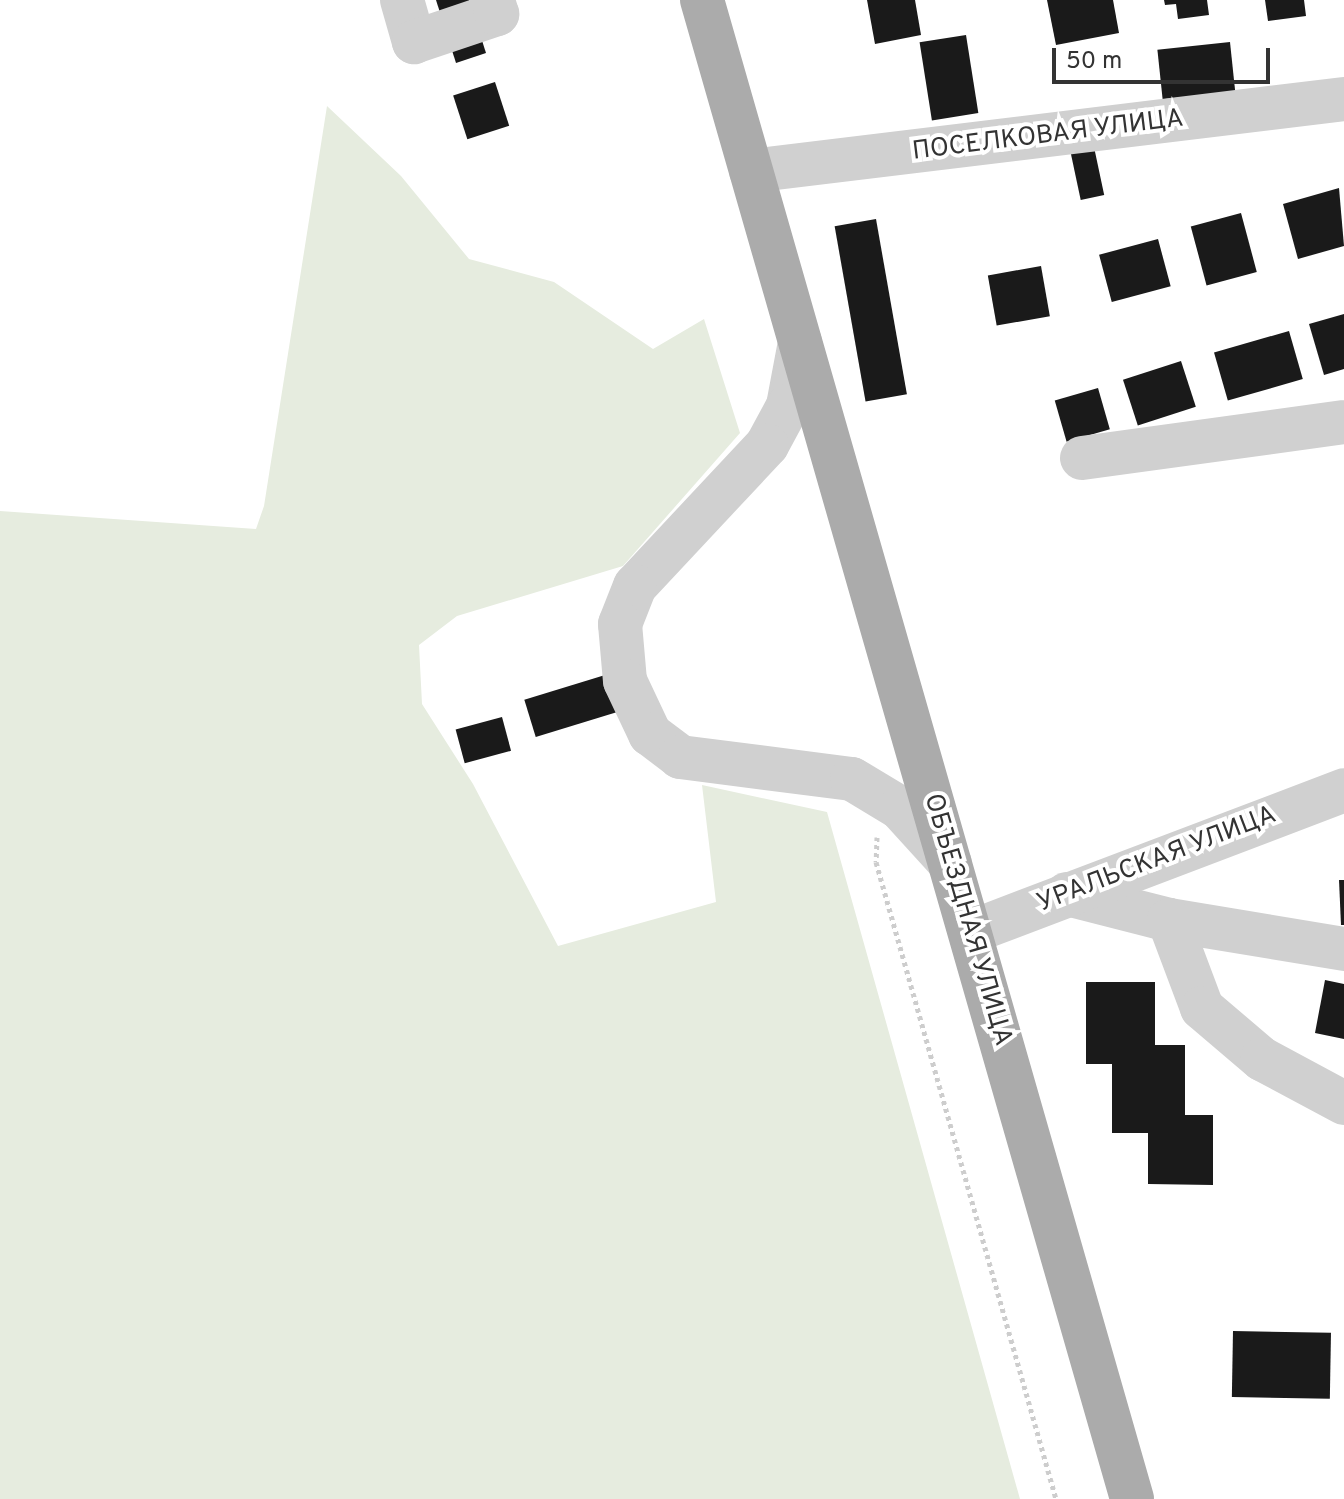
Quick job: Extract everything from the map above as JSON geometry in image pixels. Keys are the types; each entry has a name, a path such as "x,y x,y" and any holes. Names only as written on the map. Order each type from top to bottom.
{"main road":[{"name":"ОБЪЕЗДНАЯ УЛИЦА","path":"702,0 1132,1499"}],"street":[{"path":"402,0 414,42 497,14 493,0"},
{"name":"ПОСЕЛКОВАЯ УЛИЦА","path":"751,171 1344,99"},
{"path":"800,342 788,406 767,445 635,586 620,624 625,681 650,734 680,757 852,779 900,808 950,863"},
{"path":"1082,458 1344,422"},
{"name":"УРАЛЬСКАЯ УЛИЦА","path":"971,932 1344,790"},
{"path":"1067,894 1169,920 1344,949"},
{"path":"1169,920 1202,1008 1262,1059 1344,1103"}],"path":[{"path":"880,796 876,862 1056,1499"}],"shaded area":[{"path":"327,106 401,176 469,259 554,282 653,349 704,319 740,433 623,566 457,616 419,645 422,704 473,784 558,946 716,902 702,785 827,812 1020,1499 0,1499 0,511 256,529 264,506"}],"building":[{"path":"436,0 469,0 486,53 456,63"},
{"path":"867,0 915,0 921,35 875,44"},
{"path":"1047,0 1113,0 1119,33 1056,45"},
{"path":"1164,0 1207,0 1209,15 1178,19 1176,4 1165,5"},
{"path":"1265,0 1304,0 1306,16 1268,21"},
{"path":"966,35 978,113 932,120 920,42"},
{"path":"1230,42 1235,92 1163,99 1157,50"},
{"path":"495,82 509,126 467,139 453,96"},
{"path":"1094,147 1104,195 1081,200 1071,152"},
{"path":"1339,188 1344,246 1298,259 1283,204"},
{"path":"1241,213 1257,272 1207,285 1191,226"},
{"path":"876,219 907,394 866,402 835,226"},
{"path":"1158,239 1171,286 1112,302 1099,255"},
{"path":"1041,266 1050,316 997,326 988,275"},
{"path":"1344,314 1344,369 1324,375 1309,324"},
{"path":"1289,331 1303,379 1228,401 1214,352"},
{"path":"1181,361 1196,407 1138,426 1123,380"},
{"path":"1098,388 1110,429 1067,442 1055,400"},
{"path":"641,664 652,701 536,737 524,700"},
{"path":"502,717 511,751 465,763 456,729"},
{"path":"1339,880 1344,880 1344,925 1341,925"},
{"path":"1325,980 1344,984 1344,1039 1315,1033"},
{"path":"1086,982 1155,982 1155,1045 1185,1045 1185,1115 1213,1115 1213,1185 1148,1184 1148,1133 1112,1133 1112,1064 1086,1064"},
{"path":"1233,1331 1331,1333 1330,1399 1232,1397"}]}
